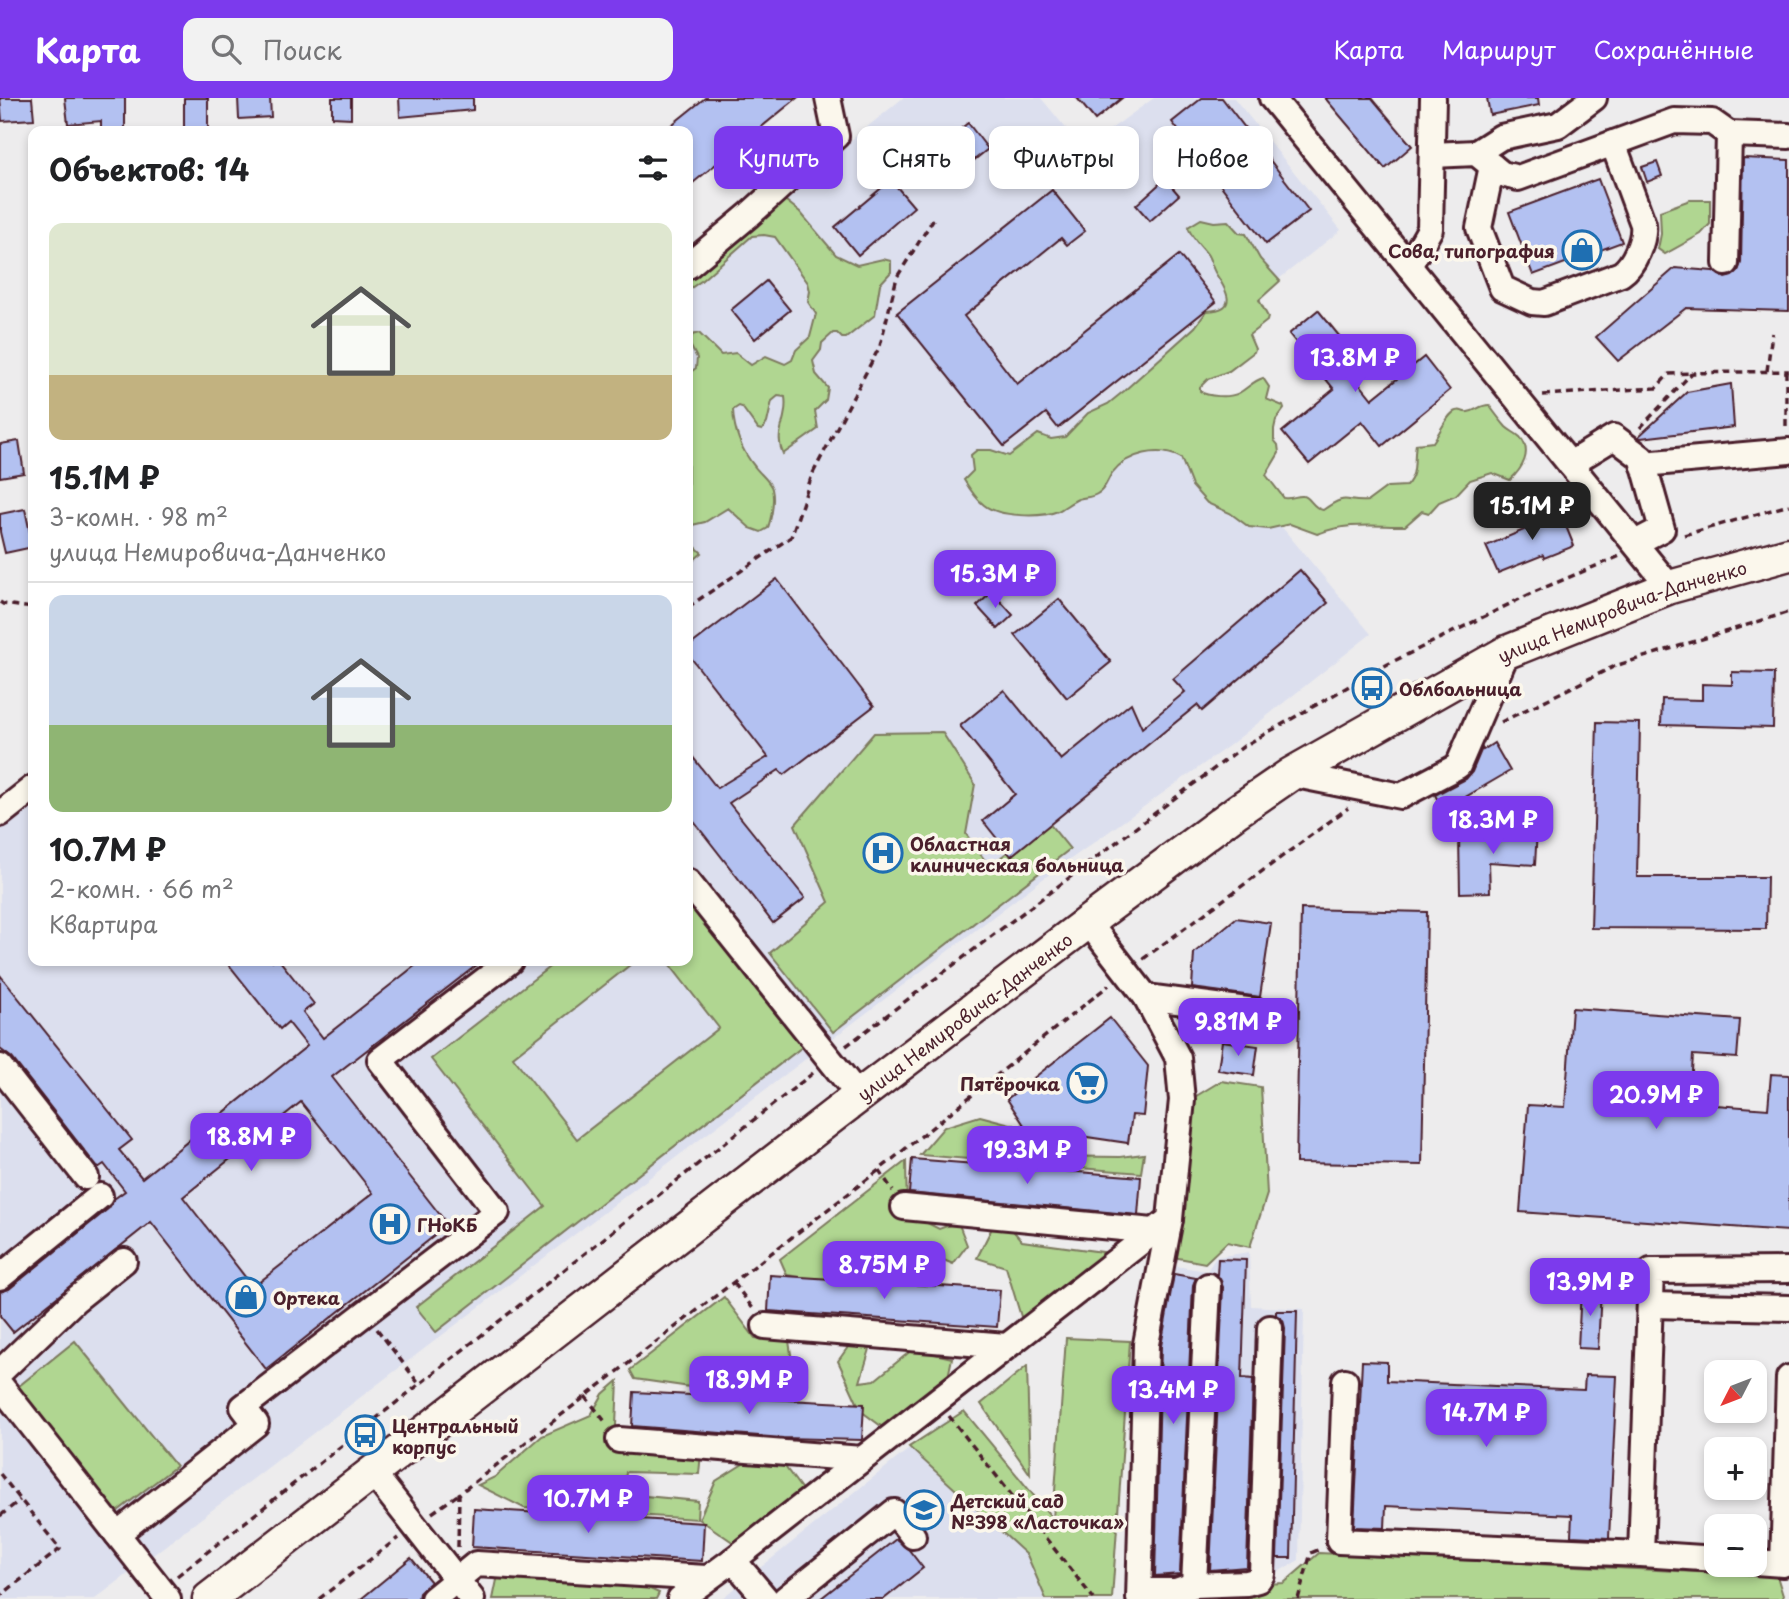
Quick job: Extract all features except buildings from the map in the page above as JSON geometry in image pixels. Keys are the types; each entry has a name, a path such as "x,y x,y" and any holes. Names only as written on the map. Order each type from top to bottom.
{"main road":[{"name":"улица Немировича-Данченко","path":"209,1599 859,1096 1088,922 1291,774 1507,652 1670,587 1789,554"}],"street":[{"path":"693,261 749,215 836,136 828,98"},
{"path":"1272,98 1670,587"},
{"path":"1409,266 1430,229 1433,98"},
{"path":"1594,98 1558,125 1500,137 1484,159 1480,233 1502,288 1532,302 1544,303 1621,274 1630,265 1642,238 1643,224 1613,143"},
{"path":"1432,155 1484,159 1502,174 1518,178 1674,121 1712,122 1729,134 1789,136"},
{"path":"1726,264 1729,134"},
{"path":"1570,464 1614,438 1642,458 1661,529 1634,543"},
{"path":"1643,464 1788,443"},
{"path":"1291,774 1401,796 1458,766 1507,652"},
{"path":"0,814 28,792"},
{"path":"693,888 859,1096"},
{"path":"1088,922 1146,998 1178,1058 1182,1100 1161,1225 1146,1344 1139,1595 1176,1591 1194,1585 1247,1583 1258,1580 1262,1574 1270,1328"},
{"path":"117,1534 256,1424 243,1408 497,1212 380,1060 503,966"},
{"path":"1146,998 1255,1011"},
{"path":"0,1068 93,1187 0,1278"},
{"path":"904,1207 1161,1225"},
{"path":"680,1599 1161,1225"},
{"path":"0,1372 75,1300 124,1261"},
{"path":"1641,1554 1651,1271 1789,1270"},
{"path":"1194,1585 1208,1286"},
{"path":"1650,1305 1789,1308"},
{"path":"765,1326 1006,1346"},
{"path":"1767,1563 1783,1564 1789,1378"},
{"path":"1345,1381 1339,1541 1704,1558"},
{"path":"0,1384 164,1594"},
{"path":"619,1440 862,1459"},
{"path":"373,1473 472,1599"},
{"path":"785,1599 894,1512 913,1536"},
{"path":"733,1560 766,1599"},
{"path":"433,1599 476,1564 706,1578"}],"path":[{"path":"693,604 791,537 812,475 880,346 897,277 934,218"},
{"path":"1767,371 1772,333"},
{"path":"1516,396 1656,388 1669,374 1788,370 1788,443"},
{"path":"1624,445 1692,373"},
{"path":"0,602 28,607"},
{"path":"1470,738 1615,666 1789,612"},
{"path":"320,1599 879,1170 1126,971 1371,790"},
{"path":"164,1594 420,1385 806,1078"},
{"path":"733,1282 765,1326"},
{"path":"365,1313 420,1385"},
{"path":"584,1396 619,1440"},
{"path":"937,1400 1094,1599"},
{"path":"0,1474 60,1549 0,1596"},
{"path":"457,1579 460,1494"},
{"path":"0,1516 21,1500"},
{"path":"1298,1599 1311,1553 1339,1541"}],"shaded area":[{"name":"Областная клиническая больница","path":"903,98 1041,98 1064,126 989,126 989,189 1139,189 1139,126 1115,126 1154,98 1234,98 1257,126 1153,126 1153,189 1273,189 1273,146 1341,230 1156,376 1371,634 1230,745 1040,881 95,1599 0,1599 0,825 28,803 28,966 693,966 693,268 791,189 843,189 843,147 857,135 857,189 975,189 975,126 868,126"},
{"path":"1249,1252 1251,1306 1304,1309 1299,1560 1267,1578 1149,1586 1153,1365 1169,1265 1207,1271 1216,1257"},
{"name":"Детский сад №398 «Ласточка»","path":"944,1421 1084,1599 721,1599"}],"green space":[{"path":"781,197 800,212 836,255 857,265 883,259 891,261 891,272 880,284 875,315 846,338 833,333 822,343 821,350 813,361 816,374 828,388 826,400 815,411 818,429 783,454 780,432 785,413 785,397 778,396 772,401 767,423 762,430 758,429 742,407 733,410 735,426 743,447 750,461 772,489 773,508 768,528 761,532 750,528 728,508 705,522 693,525 693,370 696,368 697,358 693,351 693,335 699,333 721,355 736,353 751,365 766,356 785,364 792,360 796,350 810,337 816,314 808,302 808,283 775,237 752,236 693,287 693,262"},
{"path":"1690,200 1710,200 1710,224 1701,234 1665,254 1658,249 1661,234 1660,211"},
{"path":"1201,219 1228,221 1239,233 1246,234 1260,259 1280,281 1259,300 1268,317 1267,321 1249,335 1254,352 1229,371 1208,379 1200,387 1200,391 1213,396 1230,396 1263,378 1269,387 1266,399 1283,406 1284,409 1276,420 1274,429 1274,440 1279,453 1266,475 1284,498 1305,497 1323,510 1342,500 1368,501 1387,487 1406,486 1414,472 1416,444 1433,442 1453,413 1471,411 1486,405 1489,405 1506,427 1524,443 1526,454 1518,471 1510,480 1492,473 1470,480 1456,495 1439,502 1429,513 1422,511 1405,526 1350,526 1317,534 1290,524 1268,529 1249,527 1230,513 1207,503 1192,486 1181,458 1163,452 1144,453 1126,461 1112,473 1100,492 1076,500 1058,511 1031,515 1010,514 984,505 964,480 973,471 971,455 977,450 991,450 1009,456 1038,434 1051,439 1065,437 1088,413 1108,404 1124,391 1195,327 1207,311 1217,310 1227,303 1224,287 1208,256 1188,227"},
{"path":"693,545 702,553 693,561"},
{"path":"942,732 975,784 966,834 989,866 1048,822 1070,849 833,1032 770,953 829,902 795,825 874,733"},
{"path":"693,907 802,1047 436,1332 416,1307 545,1206 431,1059 551,966 629,966 513,1057 577,1139 719,1028 671,966 693,966"},
{"path":"1221,1081 1261,1087 1267,1194 1250,1247 1227,1242 1205,1263 1173,1257 1188,1101"},
{"path":"980,1116 1014,1125 1041,1156 1120,1157 1144,1154 1141,1173 920,1155 944,1127"},
{"path":"906,1161 907,1213 939,1229 958,1222 967,1245 953,1264 934,1256 909,1275 841,1284 787,1275 780,1259"},
{"path":"1008,1225 1022,1241 1117,1254 1022,1320 1006,1267 977,1258 992,1228"},
{"path":"724,1297 755,1338 789,1341 795,1380 759,1397 635,1379 630,1370"},
{"path":"1066,1338 1130,1341 1112,1599 1046,1599 1027,1555 909,1447 964,1411 1053,1519"},
{"path":"75,1341 176,1466 114,1514 14,1390"},
{"path":"851,1343 870,1349 860,1382 875,1380 913,1349 952,1358 947,1382 885,1429 861,1411 838,1361"},
{"path":"1027,1366 1030,1474 981,1404"},
{"path":"618,1381 615,1447 701,1453 699,1474 626,1472 624,1494 698,1501 697,1519 524,1508 478,1485 495,1477 542,1436 591,1415 603,1394"},
{"path":"759,1454 777,1456 803,1491 734,1543 699,1519 716,1481"},
{"path":"1319,1553 1704,1572 1704,1577 1777,1576 1784,1599 1198,1599 1199,1588 1284,1583"},
{"path":"498,1575 634,1582 659,1593 656,1599 493,1599"}],"place":[{"name":"Сова, типография","path":"1582,250"},
{"name":"Облбольница","path":"1372,688"},
{"name":"Областная клиническая больница","path":"883,853"},
{"name":"Пятёрочка","path":"1087,1083"},
{"name":"ГНоКБ","path":"390,1224"},
{"name":"Ортека","path":"246,1297"},
{"name":"Центральный корпус","path":"365,1435"},
{"name":"Детский сад №398 «Ласточка»","path":"924,1510"}]}
